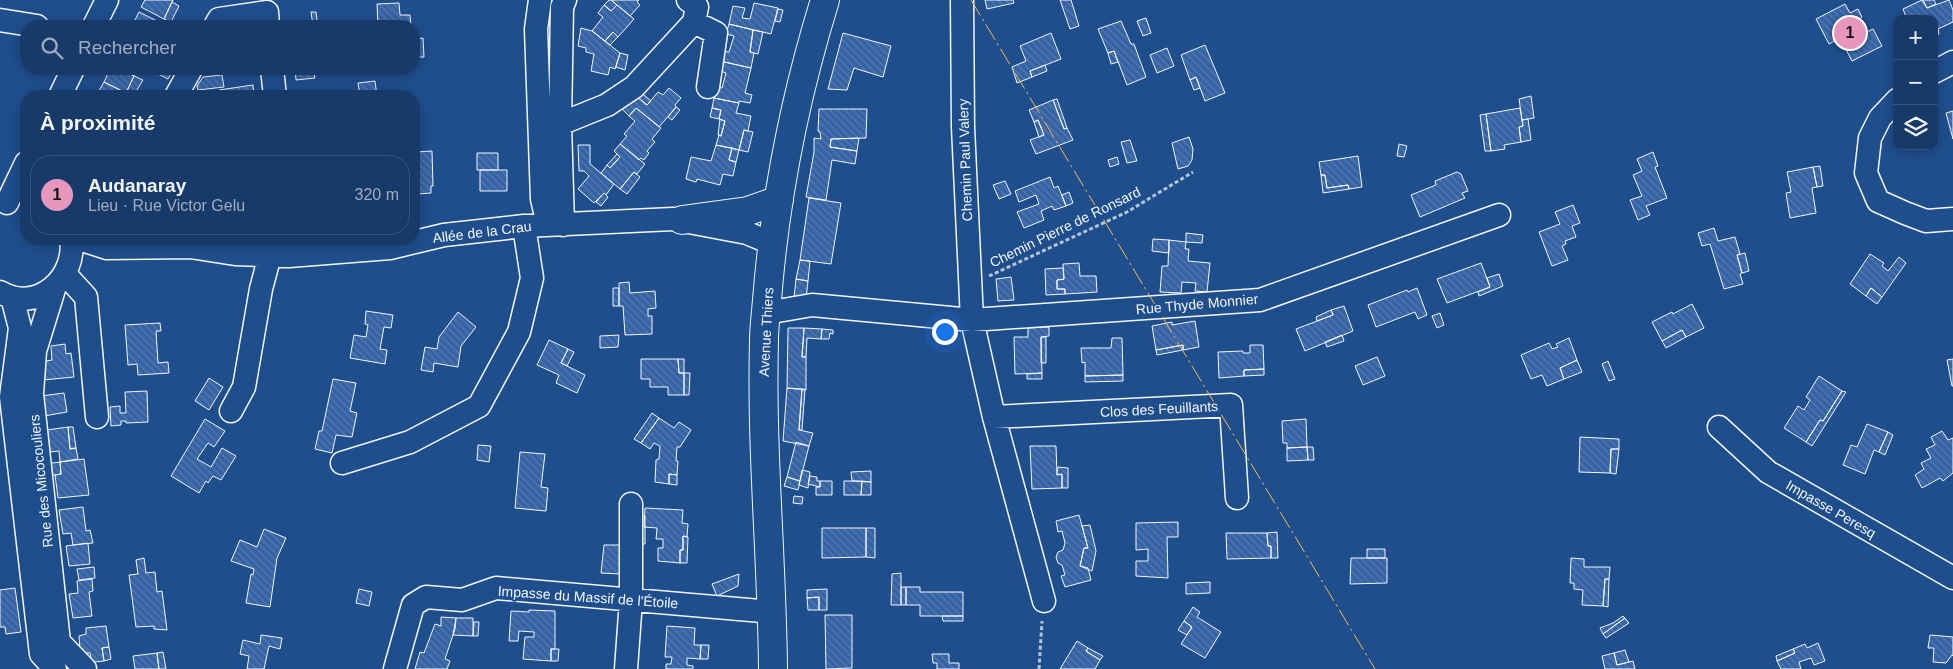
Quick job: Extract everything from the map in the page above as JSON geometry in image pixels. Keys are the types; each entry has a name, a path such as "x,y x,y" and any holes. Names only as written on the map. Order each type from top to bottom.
{"main road":[{"name":"Avenue Thiers","path":"773,669 773,612 765,479 764,340 771,244 788,146 814,36 825,0"},
{"path":"682,220 748,211 779,200"}],"street":[{"path":"97,20 107,0"},
{"path":"540,0 537,39 542,199 555,225"},
{"path":"555,225 560,124 562,7 565,0"},
{"path":"560,124 606,105 634,87 694,22 697,8 688,0"},
{"name":"Chemin Paul Valery","path":"962,0 963,127 972,320"},
{"path":"218,20 267,12 268,20"},
{"path":"0,20 20,23"},
{"path":"694,22 716,33 708,87"},
{"path":"1938,70 1953,62"},
{"path":"63,90 70,75"},
{"path":"179,90 188,75"},
{"path":"273,75 274,90"},
{"path":"1893,104 1880,118 1870,138 1866,173 1878,201 1926,221 1953,220"},
{"path":"11,203 20,180"},
{"name":"Rue Thyde Monnier","path":"972,320 1260,300 1499,215"},
{"name":"Allée de la Crau","path":"420,241 444,235 524,226 682,220 747,233 771,244"},
{"path":"342,462 410,442 479,406 519,332 532,278 524,226"},
{"path":"420,233 444,235"},
{"name":"Rue des Micocouliers","path":"71,245 71,259 35,351 32,394 59,642 85,669"},
{"path":"98,245 107,248 190,247 206,245"},
{"name":"Allée de la Crau","path":"190,247 235,254 282,250 390,248 402,245"},
{"path":"6,294 27,298 42,294 63,277 107,248"},
{"path":"231,411 244,387 261,289 282,250"},
{"path":"63,277 86,297 97,417"},
{"name":"Rue des Micocouliers","path":"6,294 20,328 11,397 41,654 55,669"},
{"path":"766,313 812,305 972,320 994,418 1044,601"},
{"name":"Clos des Feuillants","path":"994,418 1231,405 1237,498"},
{"name":"Impasse Peresq","path":"1719,427 1768,472 1953,578"},
{"path":"626,669 631,600 631,504"},
{"name":"Impasse du Massif de l'Étoile","path":"395,669 413,605 426,597 462,600 496,588 773,612"}],"path":[{"name":"Chemin Pierre de Ronsard","path":"970,285 1127,212 1193,172"},
{"path":"1039,669 1044,601"}],"building":[{"path":"145,0 173,0 164,19 141,7"},
{"path":"609,0 617,5 611,11 604,5"},
{"path":"611,0 639,0 637,2 640,5 630,16"},
{"path":"985,0 1013,0 1014,3 987,9"},
{"path":"1060,0 1071,0 1079,26 1070,29"},
{"path":"1922,0 1927,8 1949,0 1953,10 1953,22 1938,29 1938,15 1905,15 1903,9"},
{"path":"1923,0 1934,0 1936,4 1927,8"},
{"path":"172,2 179,6 172,20 164,19"},
{"path":"399,3 400,15 410,15 410,20 378,20 377,4"},
{"path":"754,3 778,8 771,34 729,24 733,6 745,8 742,18 750,19"},
{"path":"1845,4 1850,13 1858,9 1862,17 1857,22 1863,34 1873,29 1882,46 1852,61 1837,32 1835,33 1838,39 1829,44 1816,19"},
{"path":"604,5 611,11 617,5 634,19 618,37 613,32 605,41 592,31 603,17 598,13"},
{"path":"778,9 783,10 780,22 775,21"},
{"path":"139,12 155,20 135,20"},
{"path":"311,12 316,12 317,20 312,20"},
{"path":"1146,18 1151,33 1143,36 1137,21"},
{"path":"1121,21 1131,44 1134,44 1146,77 1127,85 1114,51 1108,53 1098,29"},
{"path":"729,24 753,30 750,52 754,53 751,68 720,61 722,51 729,52 734,36 726,34"},
{"path":"581,28 592,31 620,53 615,69 610,67 608,75 591,71 594,54 586,52 586,48 578,46"},
{"path":"753,30 763,32 758,54 750,52"},
{"path":"613,32 618,37 610,45 605,41"},
{"path":"843,33 891,46 883,77 854,68 847,90 828,89"},
{"path":"1051,33 1061,59 1030,71 1032,77 1017,83 1012,67 1026,61 1020,46"},
{"path":"420,38 423,38 424,57 420,57"},
{"path":"1205,45 1225,93 1205,101 1196,77 1190,80 1181,55"},
{"path":"1167,48 1174,66 1157,73 1150,55"},
{"path":"1114,51 1118,62 1111,64 1108,53"},
{"path":"620,53 628,55 625,70 616,67"},
{"path":"720,61 751,68 745,93 752,95 750,103 739,101 739,103 714,98 716,87 722,88 726,73 718,70"},
{"path":"1045,65 1047,71 1032,77 1030,71"},
{"path":"107,75 134,76 127,90 120,90 104,82"},
{"path":"160,75 170,75 168,79"},
{"path":"222,75 224,87 198,90 197,86 203,77"},
{"path":"296,75 314,75 315,78 296,80"},
{"path":"134,76 143,80 137,90 127,90"},
{"path":"1196,77 1200,88 1194,90 1190,80"},
{"path":"375,81 376,90 359,90 358,83"},
{"path":"104,82 120,90 99,90"},
{"path":"253,85 253,90 219,90"},
{"path":"669,88 681,98 659,127 636,108 629,116 622,109 634,94 647,105 658,92 663,95"},
{"path":"637,89 651,101 647,105 634,94"},
{"path":"1531,96 1534,118 1522,120 1519,99"},
{"path":"714,98 739,103 736,113 751,116 748,131 744,130 739,150 716,145 719,135 721,136 725,121 719,119 721,110 712,108"},
{"path":"1057,99 1067,128 1064,129 1053,100"},
{"path":"1053,100 1064,129 1067,128 1073,140 1036,154 1030,140 1044,135 1038,120 1034,122 1029,110"},
{"path":"676,107 680,110 672,120 668,117"},
{"path":"636,108 661,128 652,139 655,142 647,151 649,153 644,160 641,158 639,160 620,144 627,136 624,134 635,121 629,116"},
{"path":"712,108 721,110 719,119 710,117"},
{"path":"1520,108 1523,126 1519,127 1521,142 1504,145 1505,149 1491,151 1486,114"},
{"path":"819,109 867,109 866,138 831,139 830,147 857,151 855,164 832,160 826,200 806,197 814,152 814,138 821,139 820,132 818,131"},
{"path":"1953,111 1953,139 1946,113"},
{"path":"1486,114 1491,151 1485,151 1480,115"},
{"path":"720,119 725,121 721,136 718,135"},
{"path":"1528,119 1531,140 1521,142 1519,127 1523,126 1522,120"},
{"path":"1038,120 1044,135 1039,137 1034,122"},
{"path":"744,130 753,132 748,152 739,150"},
{"path":"1189,137 1193,149 1192,160 1188,166 1178,169 1172,143"},
{"path":"859,138 857,151 830,147 831,139"},
{"path":"1130,140 1137,161 1127,163 1121,142"},
{"path":"620,144 645,164 637,174 634,172 620,189 601,173 607,165 610,168 620,157 614,151"},
{"path":"1399,144 1407,146 1404,157 1397,156"},
{"path":"578,145 590,145 590,164 614,184 606,195 604,193 594,203 578,189 589,176 584,171 579,171"},
{"path":"716,145 732,148 729,160 736,162 733,176 723,174 720,185 697,179 696,182 686,179 691,157 711,161"},
{"path":"732,148 739,150 736,162 729,160"},
{"path":"432,151 433,186 431,186 431,193 420,194 420,152"},
{"path":"1653,152 1658,166 1655,167 1667,198 1646,206 1650,215 1638,220 1630,200 1642,196 1633,175 1642,171 1637,159"},
{"path":"477,153 498,153 498,170 477,170"},
{"path":"617,154 620,157 610,168 607,165"},
{"path":"1358,156 1362,187 1349,189 1348,185 1327,188 1325,175 1321,175 1319,162"},
{"path":"1117,157 1119,164 1110,167 1108,160"},
{"path":"1820,166 1823,186 1817,187 1813,167"},
{"path":"1813,167 1817,187 1812,188 1816,213 1790,218 1786,193 1791,192 1787,172"},
{"path":"480,170 507,170 507,191 480,191"},
{"path":"634,172 640,177 627,194 620,189"},
{"path":"1457,172 1461,174 1468,191 1462,193 1465,198 1420,217 1411,195 1436,185 1435,181"},
{"path":"1321,175 1325,175 1327,188 1348,185 1349,189 1323,193"},
{"path":"1050,177 1054,188 1058,186 1066,206 1054,210 1052,206 1041,211 1044,220 1024,228 1017,212 1039,204 1036,195 1019,202 1015,191"},
{"path":"1005,181 1011,194 999,199 993,185"},
{"path":"1069,192 1073,203 1066,206 1062,195"},
{"path":"604,193 608,197 601,206 596,202"},
{"path":"809,198 841,203 831,264 800,260"},
{"path":"1573,205 1580,223 1572,226 1576,237 1565,241 1566,244 1562,246 1568,260 1552,266 1539,232 1560,224 1555,212"},
{"path":"1714,228 1718,241 1735,237 1740,254 1737,255 1743,284 1724,289 1710,244 1702,246 1698,233"},
{"path":"1186,233 1203,235 1202,243 1186,242"},
{"path":"1153,239 1169,240 1169,253 1152,251"},
{"path":"1169,240 1186,242 1185,249 1189,249 1188,261 1210,263 1207,292 1195,291 1196,283 1182,282 1181,293 1160,292 1162,266 1168,266"},
{"path":"1745,253 1749,271 1742,273 1737,255"},
{"path":"1870,254 1884,263 1882,266 1888,271 1899,257 1906,263 1882,297 1871,288 1866,296 1850,284"},
{"path":"800,260 810,261 808,281 796,279"},
{"path":"1079,263 1080,276 1096,276 1097,292 1065,294 1065,289 1057,289 1057,280 1064,279 1063,264"},
{"path":"1481,263 1490,287 1447,303 1437,279"},
{"path":"1063,268 1064,279 1057,280 1057,289 1065,289 1065,294 1046,295 1045,269"},
{"path":"1499,274 1503,286 1479,296 1478,292 1490,287 1487,278"},
{"path":"1011,277 1014,300 998,301 996,279"},
{"path":"796,279 808,281 806,299 794,298"},
{"path":"629,282 630,293 655,291 656,308 648,309 648,316 652,316 652,334 625,335 623,306 619,306 619,283"},
{"path":"613,288 619,288 619,306 613,306"},
{"path":"1417,288 1427,315 1418,319 1415,312 1376,327 1368,305"},
{"path":"1871,288 1882,297 1877,304 1866,296"},
{"path":"1692,304 1704,328 1686,337 1682,330 1662,341 1652,322"},
{"path":"1344,306 1353,331 1305,351 1296,329 1333,315 1331,310"},
{"path":"1331,310 1333,315 1317,321 1316,317"},
{"path":"366,311 393,315 391,328 384,327 380,349 387,350 385,364 350,358 354,335 366,337 368,325 365,324"},
{"path":"458,312 476,327 461,346 458,367 434,363 433,372 421,370 425,347 437,349 439,337"},
{"path":"1440,313 1444,325 1437,328 1432,316"},
{"path":"1195,321 1199,347 1183,350 1183,345 1156,350 1152,326 1172,322 1172,325"},
{"path":"160,323 161,331 156,331 158,363 168,362 169,373 138,375 137,364 128,365 125,325"},
{"path":"1049,327 1049,336 1041,337 1042,373 1015,374 1014,337 1028,337 1028,328"},
{"path":"788,328 804,328 802,357 806,357 806,390 787,388"},
{"path":"804,328 822,329 821,339 807,338 806,357 802,357"},
{"path":"822,329 833,330 833,334 830,333 829,339 821,339"},
{"path":"1682,330 1686,337 1666,348 1662,341"},
{"path":"619,335 618,347 600,348 600,336"},
{"path":"1342,335 1344,341 1327,347 1325,342"},
{"path":"1041,337 1046,337 1046,363 1041,363"},
{"path":"1112,338 1122,338 1123,375 1085,376 1085,362 1082,363 1081,348 1111,348"},
{"path":"1569,338 1577,360 1560,368 1564,379 1547,386 1542,375 1531,379 1521,355 1549,343 1552,349 1558,347 1556,344"},
{"path":"549,340 568,349 561,363 585,375 577,393 556,383 559,375 537,365"},
{"path":"65,344 66,354 71,353 74,377 43,380 42,366 46,361 52,360 51,346"},
{"path":"1183,345 1183,350 1157,355 1156,350"},
{"path":"1250,345 1263,345 1264,369 1244,370 1244,376 1219,378 1218,352 1243,351 1243,353 1250,353"},
{"path":"568,349 574,352 567,366 561,363"},
{"path":"1377,357 1385,376 1363,385 1355,366"},
{"path":"641,359 678,359 679,373 684,373 684,395 668,395 668,387 650,387 650,379 641,379"},
{"path":"678,359 684,359 684,373 679,373"},
{"path":"1953,359 1953,386 1952,386 1947,360"},
{"path":"1577,360 1582,372 1564,379 1560,368"},
{"path":"1608,361 1615,379 1609,381 1602,364"},
{"path":"1264,369 1264,375 1244,376 1244,370"},
{"path":"684,373 690,373 689,395 684,395"},
{"path":"1042,373 1042,379 1027,379 1027,374"},
{"path":"1123,375 1123,381 1085,382 1085,376"},
{"path":"1819,376 1842,391 1823,421 1820,420 1806,442 1784,428 1798,406 1804,410 1810,400 1806,397"},
{"path":"209,378 223,387 209,410 195,401"},
{"path":"333,379 356,383 350,411 357,413 352,437 336,435 332,453 315,449 319,431 322,431"},
{"path":"787,388 802,389 799,430 813,433 809,446 783,441"},
{"path":"802,389 805,389 802,430 799,430"},
{"path":"147,391 148,422 126,423 126,421 121,421 121,425 111,426 110,407 120,406 120,413 126,413 125,392"},
{"path":"1842,391 1846,392 1812,446 1806,442 1820,420 1823,421"},
{"path":"64,393 67,412 44,416 41,396"},
{"path":"652,413 659,418 641,443 634,439"},
{"path":"659,418 674,428 679,422 691,430 680,447 677,447 677,475 669,474 669,484 655,482 656,460 659,459 660,446 654,443 650,449 641,443"},
{"path":"205,419 225,431 214,447 208,443 197,459 211,467 222,448 236,456 221,480 213,476 208,483 206,481 199,493 171,476"},
{"path":"1306,419 1307,447 1287,448 1287,443 1283,443 1282,421"},
{"path":"1867,424 1888,432 1879,452 1874,450 1865,474 1843,465 1851,445 1857,447"},
{"path":"68,427 73,427 76,448 70,449"},
{"path":"68,427 70,449 76,448 78,459 60,462 59,451 50,452 47,430"},
{"path":"1942,431 1948,440 1953,438 1953,473 1943,481 1940,478 1922,488 1915,475 1924,469 1921,463 1931,458 1926,449 1935,445 1931,437"},
{"path":"1888,432 1893,435 1885,455 1879,452"},
{"path":"1580,437 1619,439 1619,449 1611,449 1610,473 1579,472"},
{"path":"796,442 809,446 800,481 787,477"},
{"path":"478,445 491,446 489,462 477,460"},
{"path":"1030,446 1056,446 1057,475 1062,474 1062,488 1032,489"},
{"path":"1307,447 1313,447 1314,460 1308,460"},
{"path":"1307,447 1308,460 1287,461 1287,448"},
{"path":"1611,449 1619,449 1616,474 1610,473"},
{"path":"520,452 545,454 541,487 548,488 546,511 515,508"},
{"path":"84,459 89,495 58,498 55,475 61,474 60,462"},
{"path":"60,462 61,474 47,476 45,464"},
{"path":"1058,467 1068,468 1068,488 1062,488 1062,474 1057,475"},
{"path":"802,470 810,472 808,488 799,485"},
{"path":"871,471 871,482 852,481 851,472"},
{"path":"669,474 677,475 677,485 669,484"},
{"path":"810,476 817,477 817,481 820,481 820,487 808,484"},
{"path":"787,477 800,481 798,490 784,486"},
{"path":"820,481 832,481 832,495 816,495 816,487 820,487"},
{"path":"844,481 862,481 861,495 844,495"},
{"path":"862,481 871,482 871,495 861,495"},
{"path":"794,496 803,497 802,504 793,503"},
{"path":"83,507 86,531 90,530 93,543 73,545 71,533 63,534 59,510"},
{"path":"645,508 683,510 682,523 688,524 687,537 683,536 683,550 680,550 680,563 658,561 658,548 663,548 663,539 656,539 657,528 644,527"},
{"path":"1079,515 1088,548 1084,548 1080,566 1088,568 1091,580 1065,587 1061,576 1065,575 1062,565 1058,563 1056,557 1058,552 1063,550 1065,543 1062,531 1058,532 1056,521"},
{"path":"636,516 645,516 645,544 635,544"},
{"path":"1178,522 1178,537 1167,537 1168,578 1136,576 1136,561 1148,561 1148,549 1136,550 1136,523"},
{"path":"1090,525 1096,551 1092,571 1080,566 1084,548 1088,548 1082,526"},
{"path":"822,528 866,528 866,557 822,558"},
{"path":"866,528 875,528 875,558 866,557"},
{"path":"264,529 286,538 277,558 270,607 246,603 251,574 253,575 254,569 231,561 240,540 257,547"},
{"path":"1277,532 1278,558 1271,558 1271,546 1268,546 1267,533"},
{"path":"1226,533 1267,533 1268,546 1271,546 1271,558 1227,559"},
{"path":"683,536 688,537 687,563 680,563 680,550 683,550"},
{"path":"88,543 90,564 69,566 66,546"},
{"path":"604,545 622,545 620,574 601,573"},
{"path":"1367,549 1385,549 1385,558 1367,558"},
{"path":"144,558 146,573 155,572 157,592 162,591 167,630 154,629 154,626 136,627 129,575 138,574 136,560"},
{"path":"1351,558 1387,558 1387,583 1350,584"},
{"path":"1571,558 1584,559 1584,567 1610,567 1609,579 1605,579 1603,606 1582,605 1583,590 1574,589 1574,583 1570,583"},
{"path":"94,567 95,578 79,580 77,569"},
{"path":"901,573 901,605 891,605 892,574"},
{"path":"739,574 738,586 717,596 712,584"},
{"path":"92,579 93,591 89,592 92,616 73,618 69,594 78,593 77,581"},
{"path":"1605,579 1609,579 1608,607 1603,606"},
{"path":"1210,582 1210,593 1186,594 1186,583"},
{"path":"901,587 906,587 906,605 901,605"},
{"path":"906,587 920,587 920,592 963,592 963,616 920,616 920,605 906,605"},
{"path":"15,588 21,632 6,634 5,627 0,627 0,590"},
{"path":"359,589 372,592 369,606 356,603"},
{"path":"827,589 827,610 819,610 819,597 807,598 807,590"},
{"path":"819,597 819,610 808,610 807,598"},
{"path":"1193,607 1200,612 1197,617 1221,632 1205,658 1181,644 1192,627 1184,621"},
{"path":"529,610 555,611 555,649 551,649 551,661 523,659 525,637 534,637 534,632 519,631 518,641 509,641 511,611 529,612"},
{"path":"825,615 852,615 852,668 826,669"},
{"path":"942,616 963,616 963,621 943,621"},
{"path":"1623,616 1625,618 1603,634 1600,628 1613,623"},
{"path":"441,617 456,618 455,629 445,659 450,661 447,669 415,669 420,652 424,653 435,624 441,626"},
{"path":"456,618 473,618 473,636 453,635"},
{"path":"1625,618 1629,623 1606,638 1603,634"},
{"path":"1184,621 1192,627 1187,635 1178,630"},
{"path":"474,622 479,622 478,636 473,636"},
{"path":"106,626 109,647 102,648 104,661 94,662 90,653 83,653 80,650 79,636 86,634 86,628"},
{"path":"667,626 695,628 694,645 701,645 700,659 687,658 687,665 693,666 693,669 666,669 666,664 671,664 672,657 665,657"},
{"path":"261,635 282,638 280,649 269,646 264,669 247,669 249,656 240,654 243,640 260,644"},
{"path":"1930,635 1953,637 1953,656 1946,663 1933,662 1934,648 1928,648"},
{"path":"1077,641 1088,648 1086,651 1100,660 1095,669 1060,669"},
{"path":"1818,643 1825,661 1814,665 1811,658 1799,662 1801,669 1781,669 1777,661 1795,653 1793,649 1805,644 1807,648"},
{"path":"701,645 709,645 708,659 700,659"},
{"path":"109,647 111,659 104,661 102,648"},
{"path":"1088,648 1103,656 1100,660 1086,651"},
{"path":"551,649 559,649 558,661 551,661"},
{"path":"1793,649 1795,653 1777,661 1776,656"},
{"path":"1625,650 1629,662 1617,665 1614,653"},
{"path":"163,652 166,669 159,669 157,653"},
{"path":"157,653 159,669 135,669 133,656"},
{"path":"1614,653 1617,665 1633,661 1635,669 1605,669 1602,656"},
{"path":"932,654 949,654 949,663 959,663 959,669 937,669 937,663 933,663"}],"power":[{"path":"971,0 1375,669"}],"place":[{"name":"Audanaray","path":"1850,33"}]}
